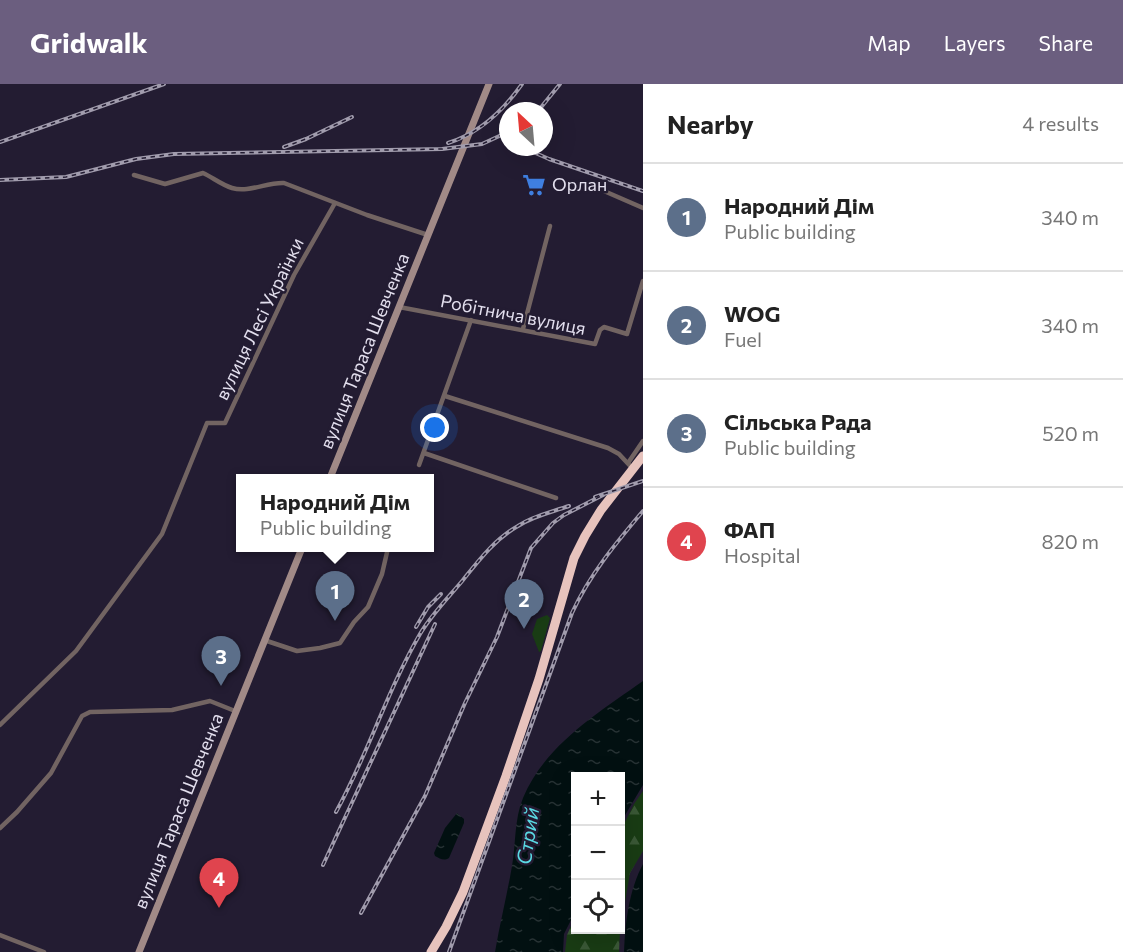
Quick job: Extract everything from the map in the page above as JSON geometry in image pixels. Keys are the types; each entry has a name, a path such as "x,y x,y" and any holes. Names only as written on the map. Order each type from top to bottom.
{"highway":[{"path":"431,952 463,892 506,776 539,679 574,558 601,510 631,466 643,456"}],"street":[{"name":"вулиця Тараса Шевченка","path":"332,474 489,84"},
{"name":"вулиця Тараса Шевченка","path":"134,175 165,184 203,172 233,188 240,189 273,182 284,183 428,236"},
{"path":"604,191 643,208"},
{"name":"вулиця Лесі Українки","path":"0,725 76,651 162,534 207,423 225,423 294,275 335,203"},
{"path":"523,329 550,226"},
{"name":"Робітнича вулиця","path":"399,307 595,344 600,330 604,327 627,333 643,281"},
{"path":"419,465 471,321"},
{"path":"445,396 608,448 619,454 631,466 643,441"},
{"path":"424,453 556,498"},
{"name":"вулиця Тараса Шевченка","path":"139,952 300,552"},
{"path":"264,640 297,651 340,643 354,622 368,607 382,574 387,552"},
{"path":"0,828 51,773 82,716 90,712 172,710 210,701 235,711"},
{"path":"0,935 44,952"}],"green space":[{"path":"547,615 550,618 539,652 532,634 537,619"},
{"path":"643,791 643,851 630,873 625,902 625,822"},
{"path":"571,926 571,934 620,934 619,952 565,952 567,935"}],"water":[{"name":"Стрий","path":"643,681 643,785 625,815 625,772 571,772 571,920 564,934 563,952 495,952 512,866 518,815 523,798 533,779 559,746 608,705"},
{"path":"457,813 464,819 464,823 449,858 440,859 434,853 445,828"},
{"path":"643,864 643,952 624,952 629,907"}],"railway":[{"path":"0,142 164,84"},
{"path":"448,143 460,139 490,120 522,84"},
{"path":"545,102 560,84"},
{"path":"284,147 352,117"},
{"path":"0,180 66,177 136,159 174,154 442,149 482,144 499,136"},
{"path":"542,156 643,191"},
{"path":"595,497 643,481"},
{"path":"361,913 425,796 465,703 497,637 531,548 553,523 603,495"},
{"path":"336,812 397,678 430,620 481,558 502,537 530,520 569,506"},
{"path":"449,952 572,613 595,572 643,511"},
{"path":"416,627 428,607 441,594"},
{"path":"323,865 435,624"}],"place":[{"name":"Орлан","path":"534,185"},
{"name":"Народний Дім","path":"335,621"},
{"name":"WOG","path":"524,629"},
{"name":"Сільська Рада","path":"221,686"},
{"name":"ФАП","path":"219,908"}]}
